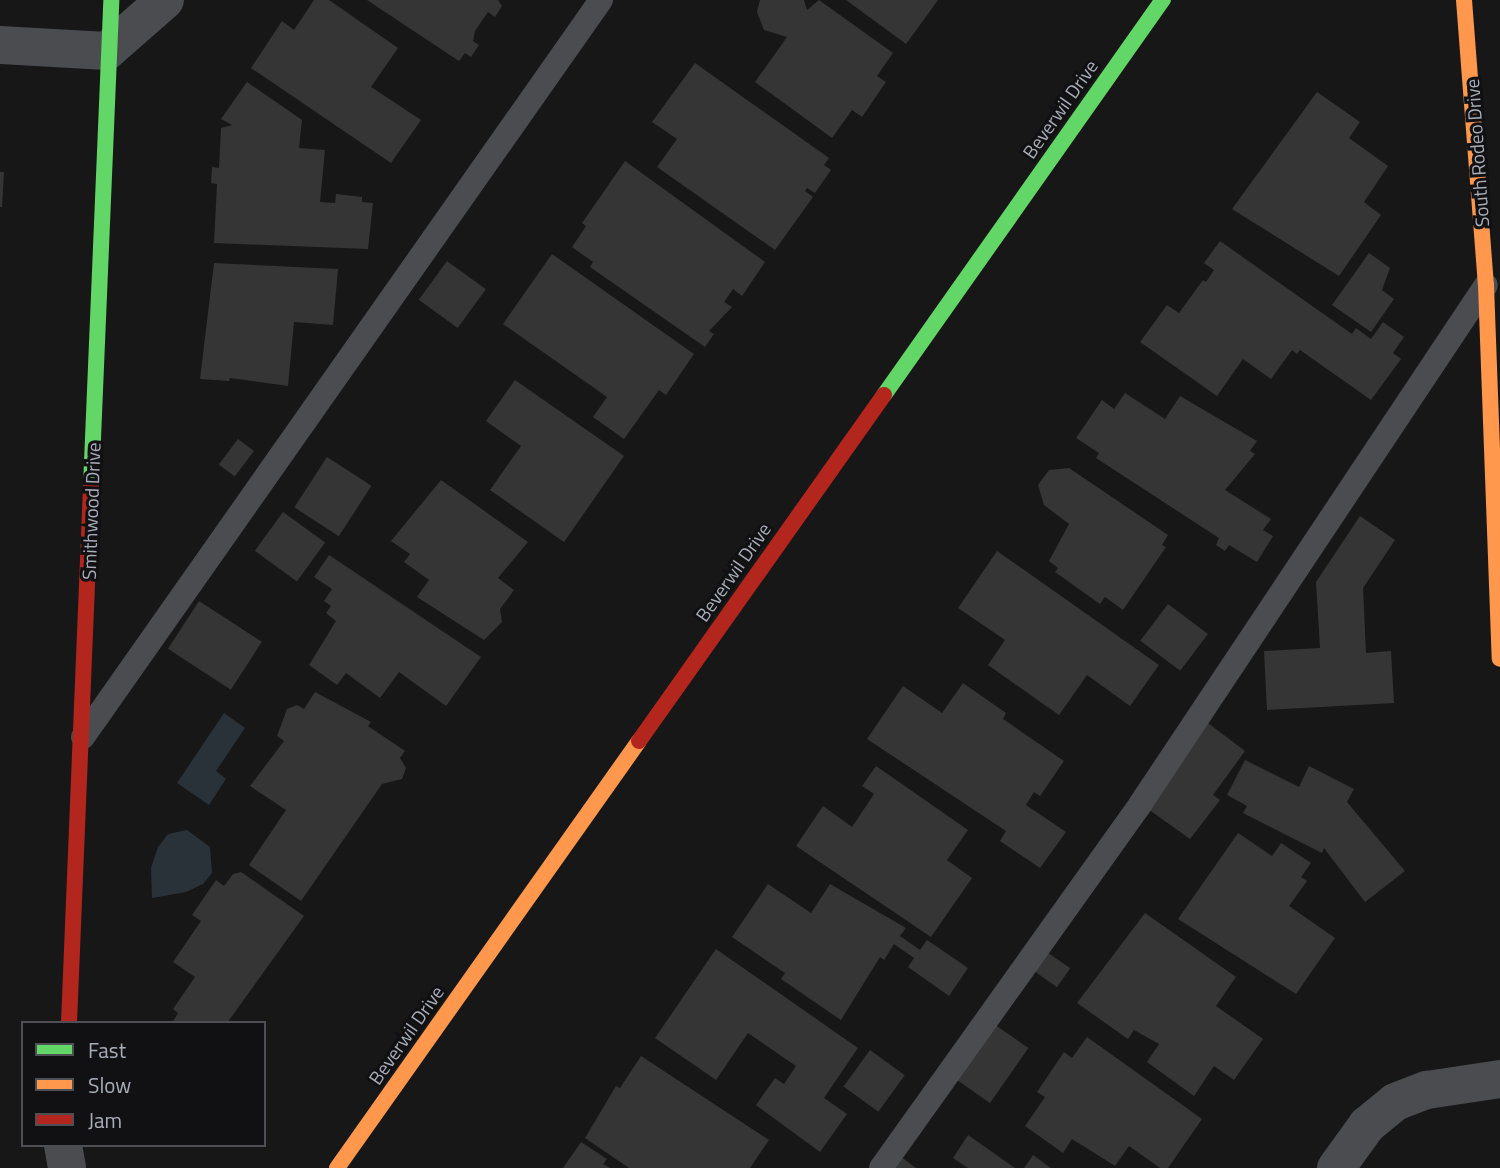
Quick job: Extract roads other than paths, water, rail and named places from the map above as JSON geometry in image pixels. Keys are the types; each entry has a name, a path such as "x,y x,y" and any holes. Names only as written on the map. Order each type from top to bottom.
{"street":[{"name":"Smithwood Drive","path":"69,1021 83,737 111,0"},
{"path":"0,45 107,51 165,0"},
{"name":"Beverwil Drive","path":"337,1168 1163,0"},
{"name":"South Rodeo Drive","path":"1467,8 1486,285 1500,659"},
{"path":"1336,1168 1367,1125 1395,1102 1427,1090 1500,1079"},
{"path":"63,1147 67,1168"}],"lane":[{"path":"83,737 601,0"},
{"path":"881,1168 1141,803 1486,285"}]}
